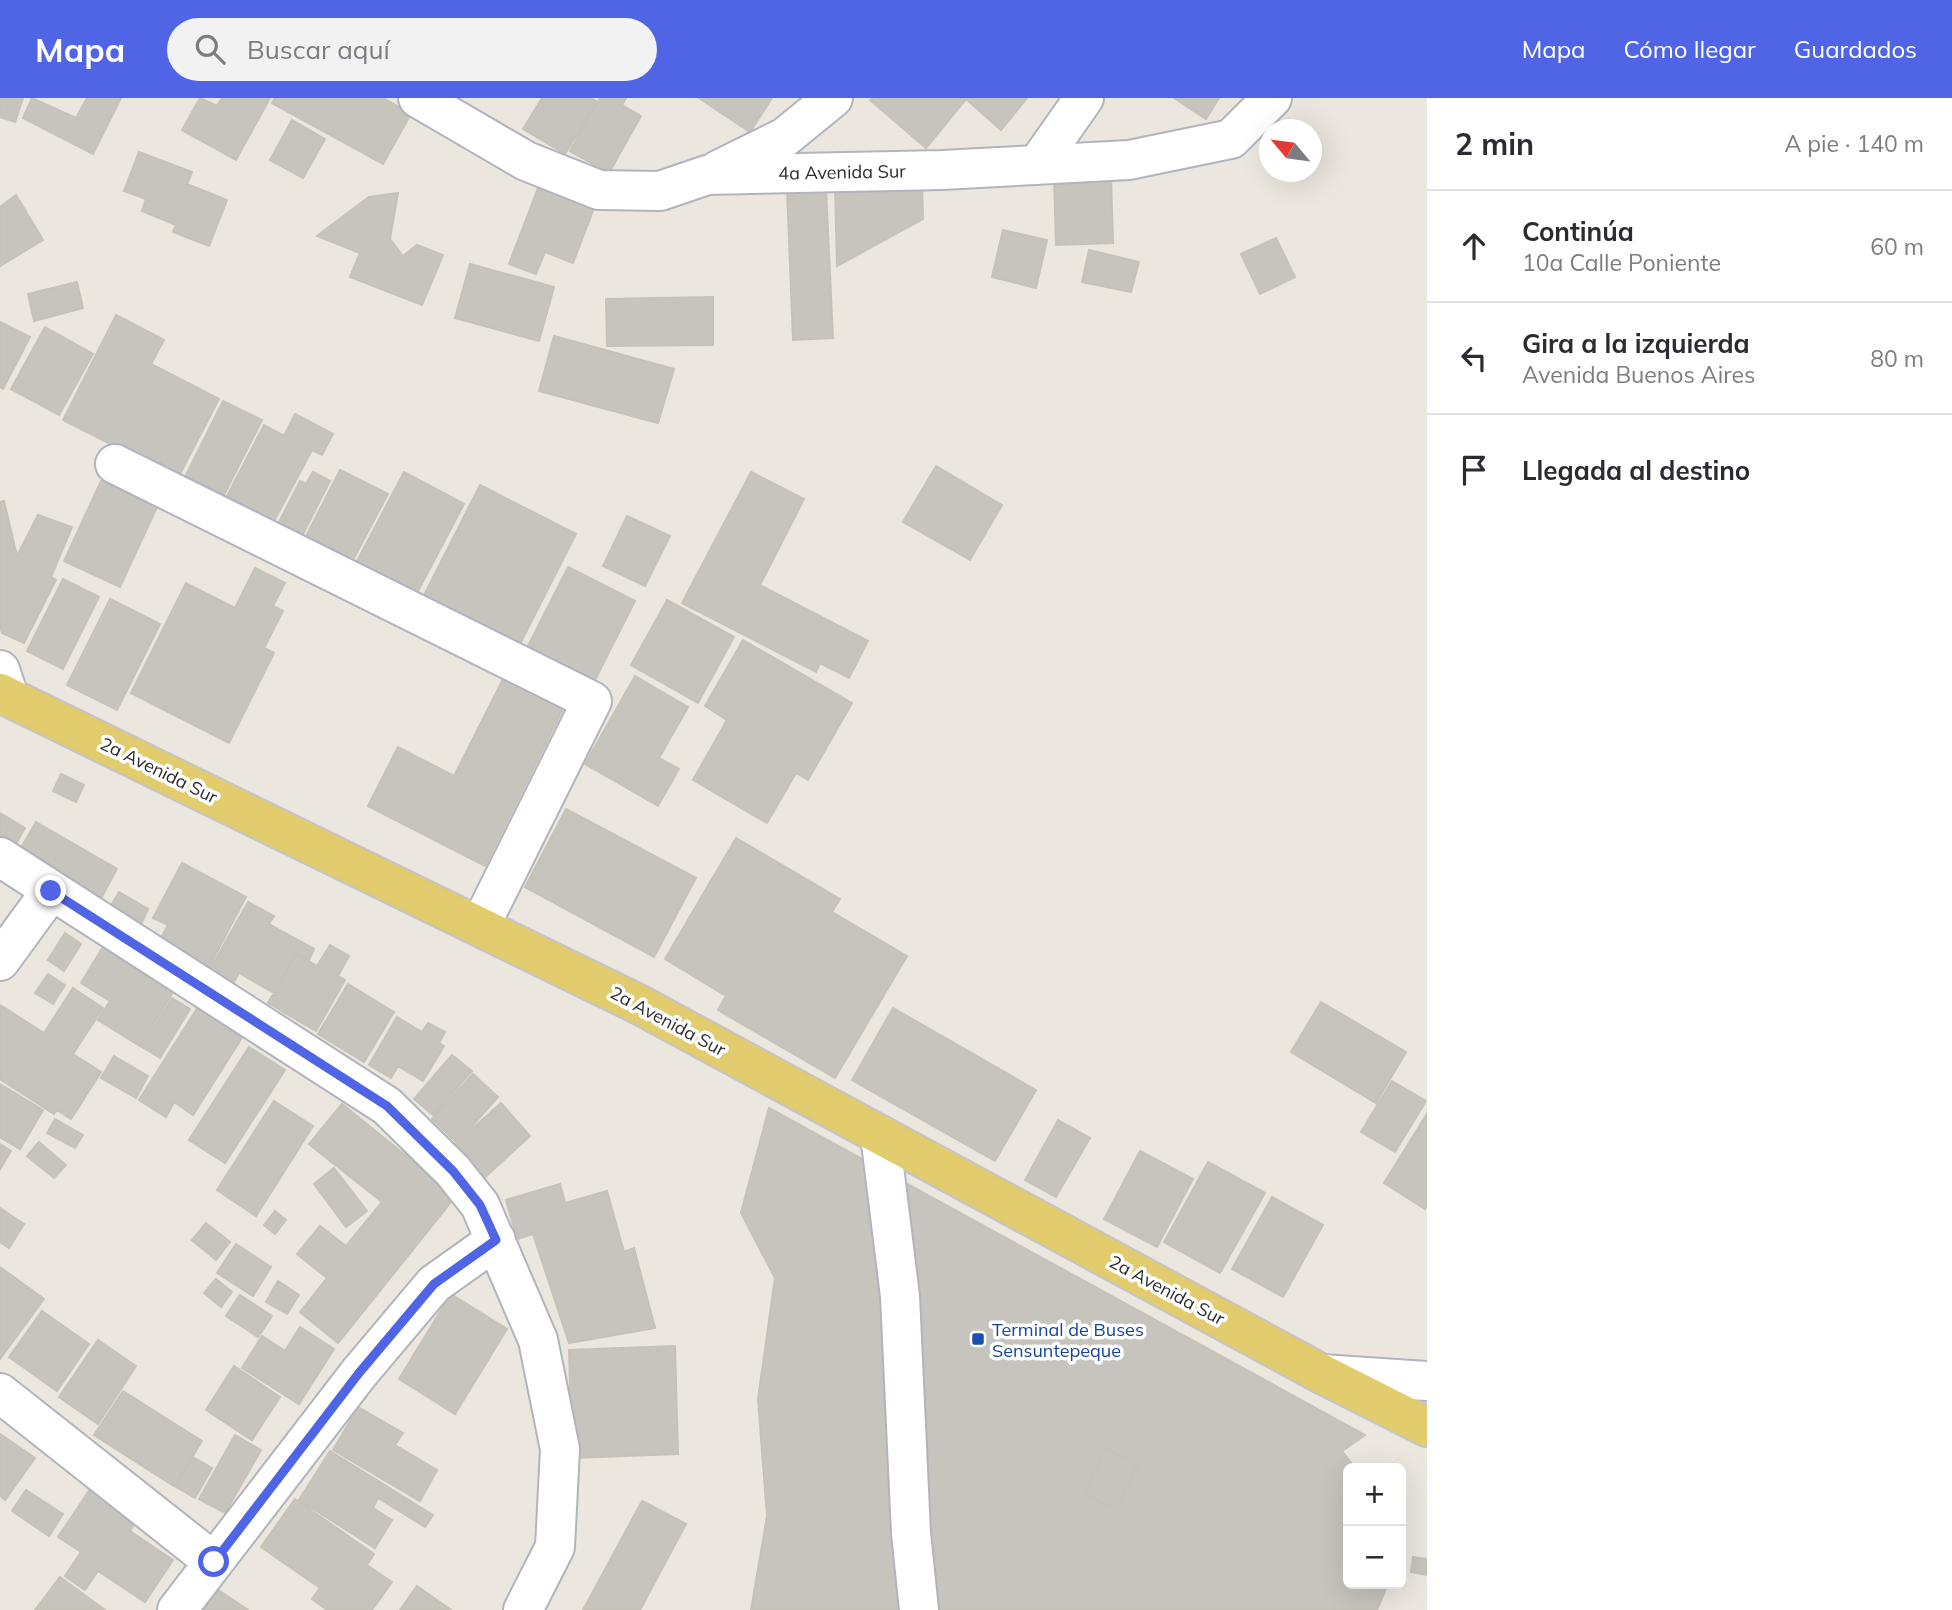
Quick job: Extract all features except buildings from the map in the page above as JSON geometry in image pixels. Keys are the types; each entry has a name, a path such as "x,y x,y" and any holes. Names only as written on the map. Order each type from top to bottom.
{"main road":[{"name":"2a Avenida Sur","path":"3,687 640,1005 1322,1374 1427,1427"}],"street":[{"path":"706,175 785,137 832,98"},
{"path":"1037,165 1084,98"},
{"name":"4a Avenida Sur","path":"444,104 526,161 599,190 660,191 706,175 1129,160 1230,139 1272,98"},
{"path":"115,464 592,701 480,926"},
{"path":"0,858 387,1106 453,1171 480,1205 538,1340 560,1449 555,1547 523,1610"},
{"path":"0,961 51,891"},
{"path":"880,1135 900,1296 911,1533 919,1610"},
{"path":"177,1610 359,1373 434,1284 496,1240"},
{"path":"1322,1374 1427,1381"},
{"path":"0,1393 214,1562"}],"place":[{"name":"Terminal de Buses Sensuntepeque","path":"978,1339"}],"route":[{"path":"51,891 387,1106 453,1171 480,1205 496,1240 434,1284 359,1373 214,1562"}]}
